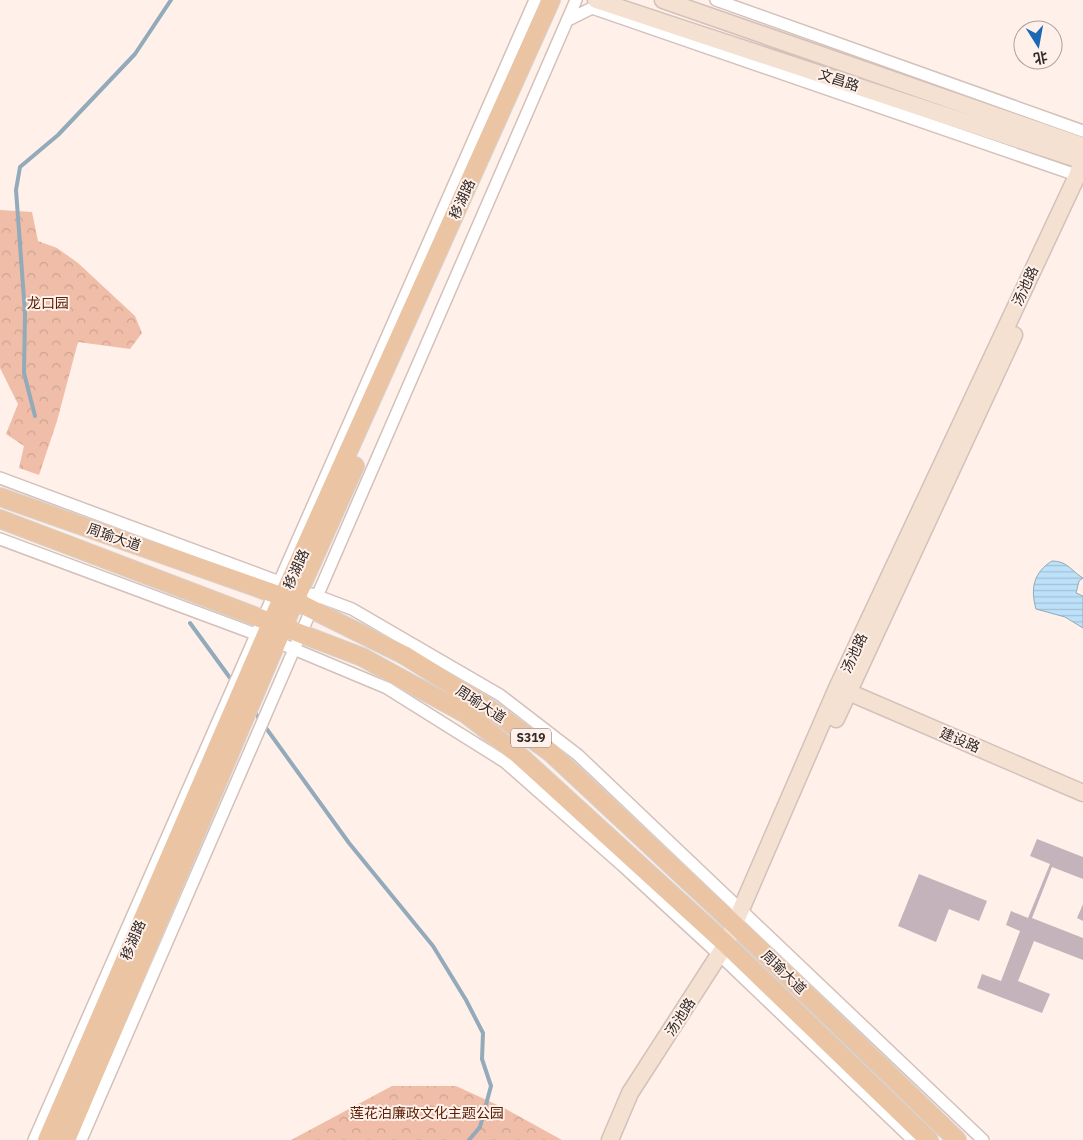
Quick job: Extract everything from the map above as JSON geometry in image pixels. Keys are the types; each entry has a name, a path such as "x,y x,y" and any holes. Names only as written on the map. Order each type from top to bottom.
{"main road":[{"name":"移湖路","path":"46,1140 265,638 551,0"},
{"name":"移湖路","path":"286,591 564,0"},
{"name":"周瑜大道","path":"0,497 286,591 315,603 484,705 550,752 741,921 957,1140"},
{"name":"周瑜大道","path":"0,519 302,632 362,657 466,714 520,754 726,953 930,1140"},
{"name":"移湖路","path":"66,1140 242,693"}],"street":[{"name":"移湖路","path":"34,1140 242,693 535,0"},
{"name":"移湖路","path":"81,1140 576,0"},
{"name":"文昌路","path":"596,0 1082,166"},
{"name":"文昌路","path":"662,0 1082,166"},
{"path":"716,0 1083,131"},
{"path":"568,20 592,8 1082,166"},
{"name":"汤池路","path":"620,1140 639,1096 726,953 843,690 1082,166"},
{"path":"0,478 286,591"},
{"path":"0,538 294,649 388,688 505,762 726,953 913,1140"},
{"name":"建设路","path":"843,690 1083,793"},
{"path":"741,921 983,1140"},
{"name":"汤池路","path":"610,1140 630,1093 726,953"}],"green space":[{"name":"龙口园","path":"0,210 32,212 38,241 57,248 78,263 135,316 142,333 130,349 78,342 57,421 39,475 19,468 24,446 6,434 18,404 0,368"},
{"name":"莲花泊廉政文化主题公园","path":"392,1086 456,1086 504,1108 562,1140 291,1140"}],"water":[{"path":"1052,561 1066,565 1083,578 1079,581 1076,593 1083,596 1083,628 1065,617 1036,609 1033,594 1037,575"}],"building":[{"path":"1037,839 1083,857 1083,879 1052,867 1032,918 1083,938 1083,960 1034,941 1018,981 1050,994 1042,1013 977,988 982,974 1001,981 1020,931 1006,925 1011,911 1028,918 1050,864 1030,856"},
{"path":"919,874 987,901 979,921 949,909 936,942 898,926"},
{"path":"1083,904 1083,921 1077,918"}],"waterway":[{"path":"35,416 24,373 25,313 16,190 20,167 58,135 135,54 171,0"},
{"path":"190,623 233,682"},
{"path":"253,710 349,843 433,946 466,1000 483,1033 482,1059 491,1086 480,1127 469,1140"}]}
